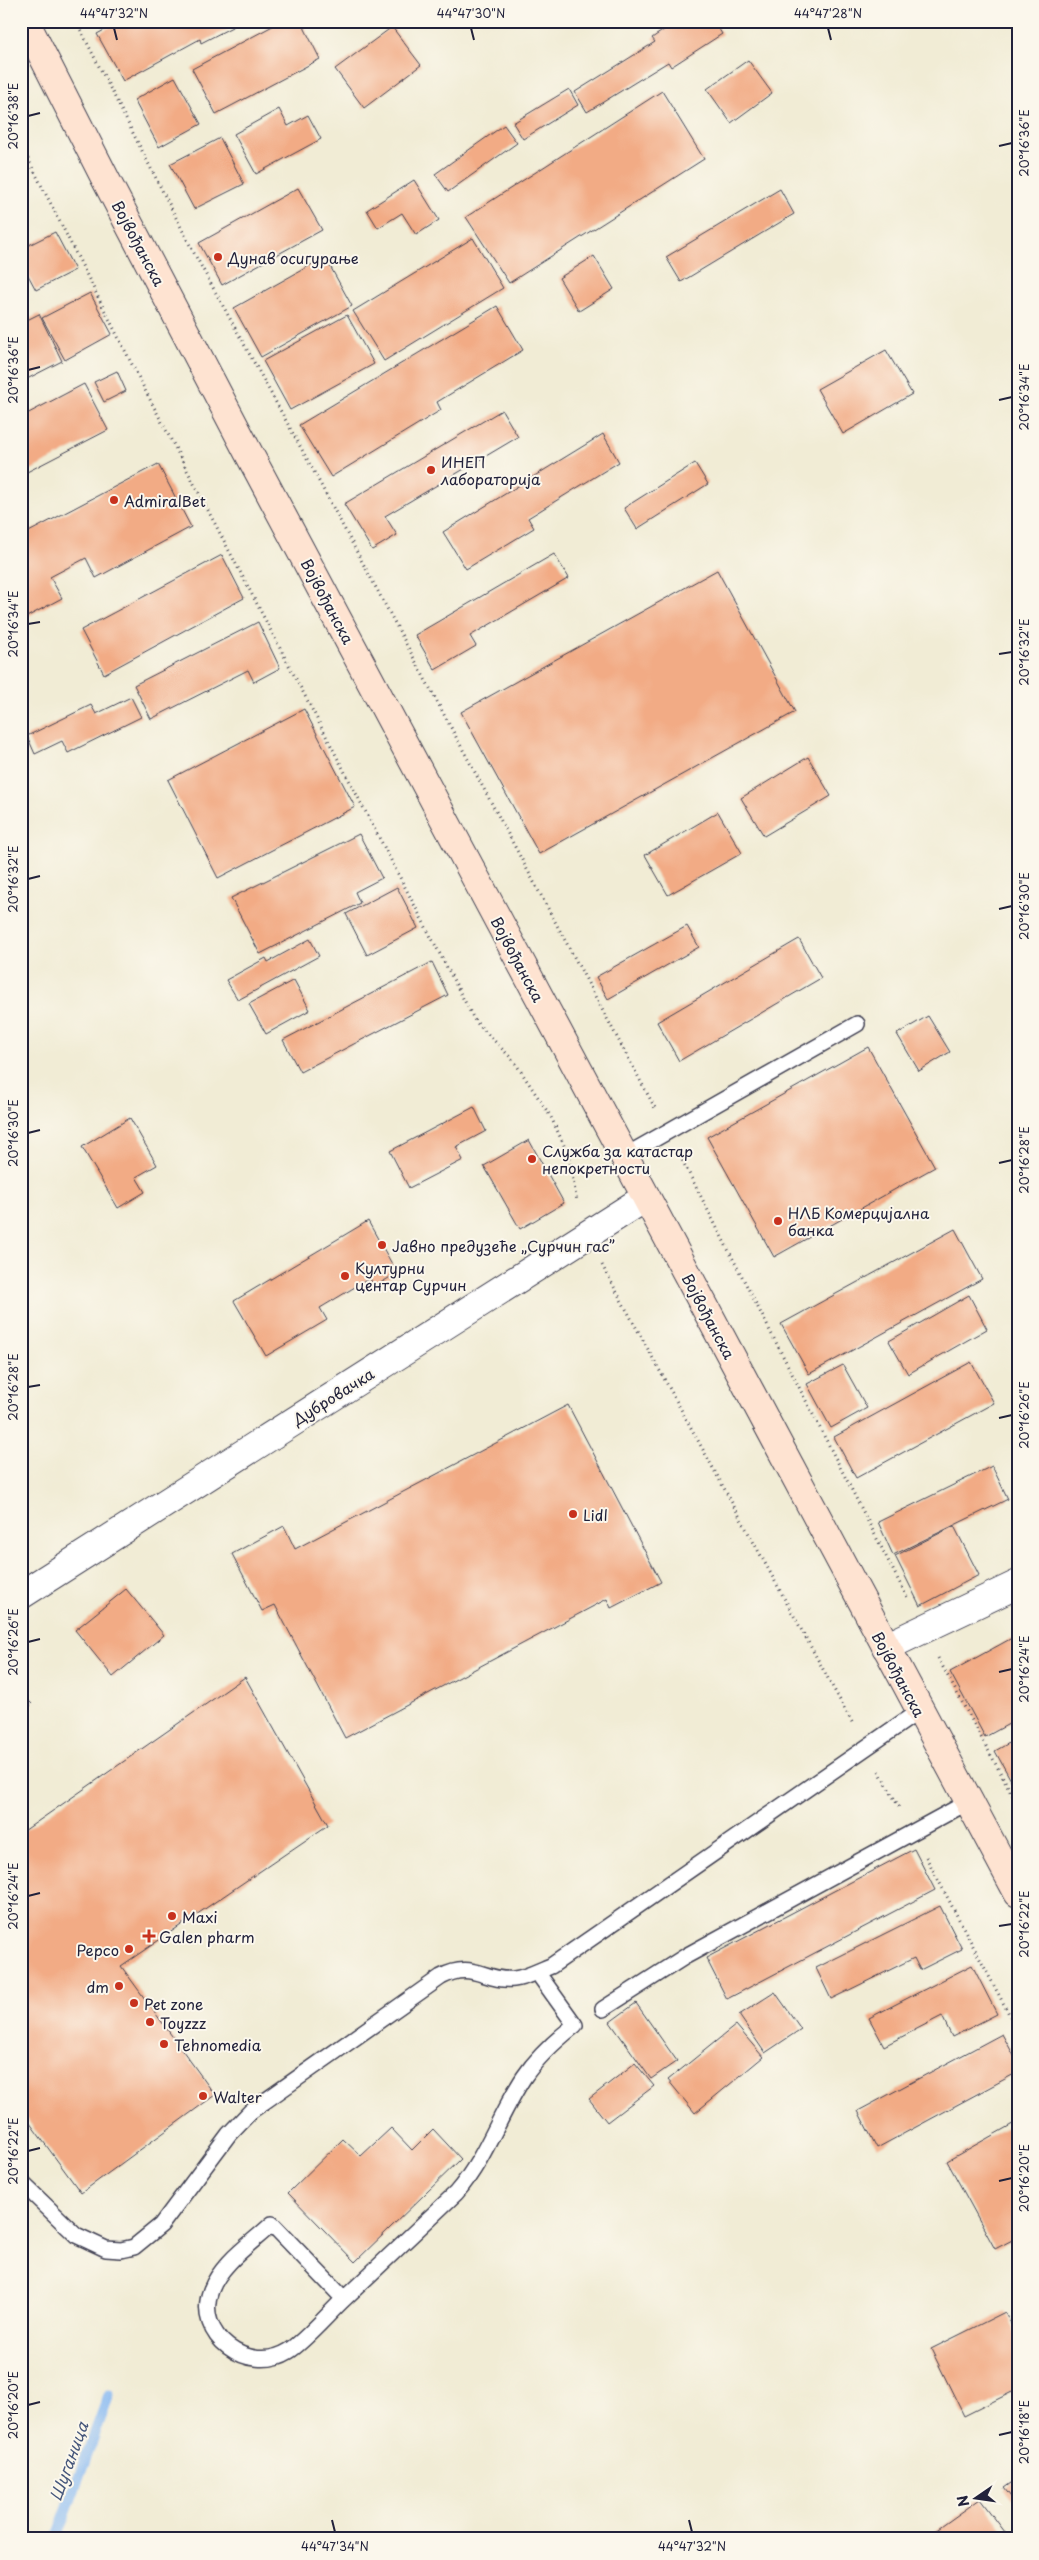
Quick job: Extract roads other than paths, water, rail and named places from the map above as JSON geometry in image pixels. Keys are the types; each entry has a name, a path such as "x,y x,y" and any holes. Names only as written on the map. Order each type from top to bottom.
{"main road":[{"name":"Војвођанска","path":"25,21 115,198 644,1198 1018,1893"}],"street":[{"name":"Дубровачка","path":"21,1595 644,1198"},
{"path":"886,1647 1018,1584"}],"lane":[{"path":"623,1157 857,1024"},
{"path":"21,2182 76,2235 106,2249 121,2250 134,2247 161,2225 228,2134 251,2111 441,1977 453,1970 466,1969 513,1979 537,1972 568,1955 919,1711"},
{"path":"603,2009 678,1961 968,1802"},
{"path":"344,2299 272,2224 218,2274 210,2291 208,2309 212,2327 221,2342 236,2353 254,2359 272,2358 289,2351 344,2299 456,2193 470,2176 523,2078 540,2056 575,2025 537,1972"}],"waterway":[{"name":"Шуганица","path":"56,2539 109,2395"}],"place":[{"name":"Дунав осигурање","path":"218,257"},
{"name":"ИНЕП лабораторија","path":"431,470"},
{"name":"AdmiralBet","path":"114,500"},
{"name":"Служба за катастар непокретности","path":"532,1159"},
{"name":"НЛБ Комерцијална банка","path":"778,1221"},
{"name":"Јавно предузеће „Сурчин гас”","path":"382,1245"},
{"name":"Културни центар Сурчин","path":"345,1276"},
{"name":"Lidl","path":"573,1514"},
{"name":"Maxi","path":"172,1916"},
{"name":"Galen pharm","path":"149,1936"},
{"name":"Pepco","path":"129,1949"},
{"name":"dm","path":"119,1986"},
{"name":"Pet zone","path":"134,2003"},
{"name":"Toyzzz","path":"150,2022"},
{"name":"Tehnomedia","path":"164,2044"},
{"name":"Walter","path":"203,2096"}]}
